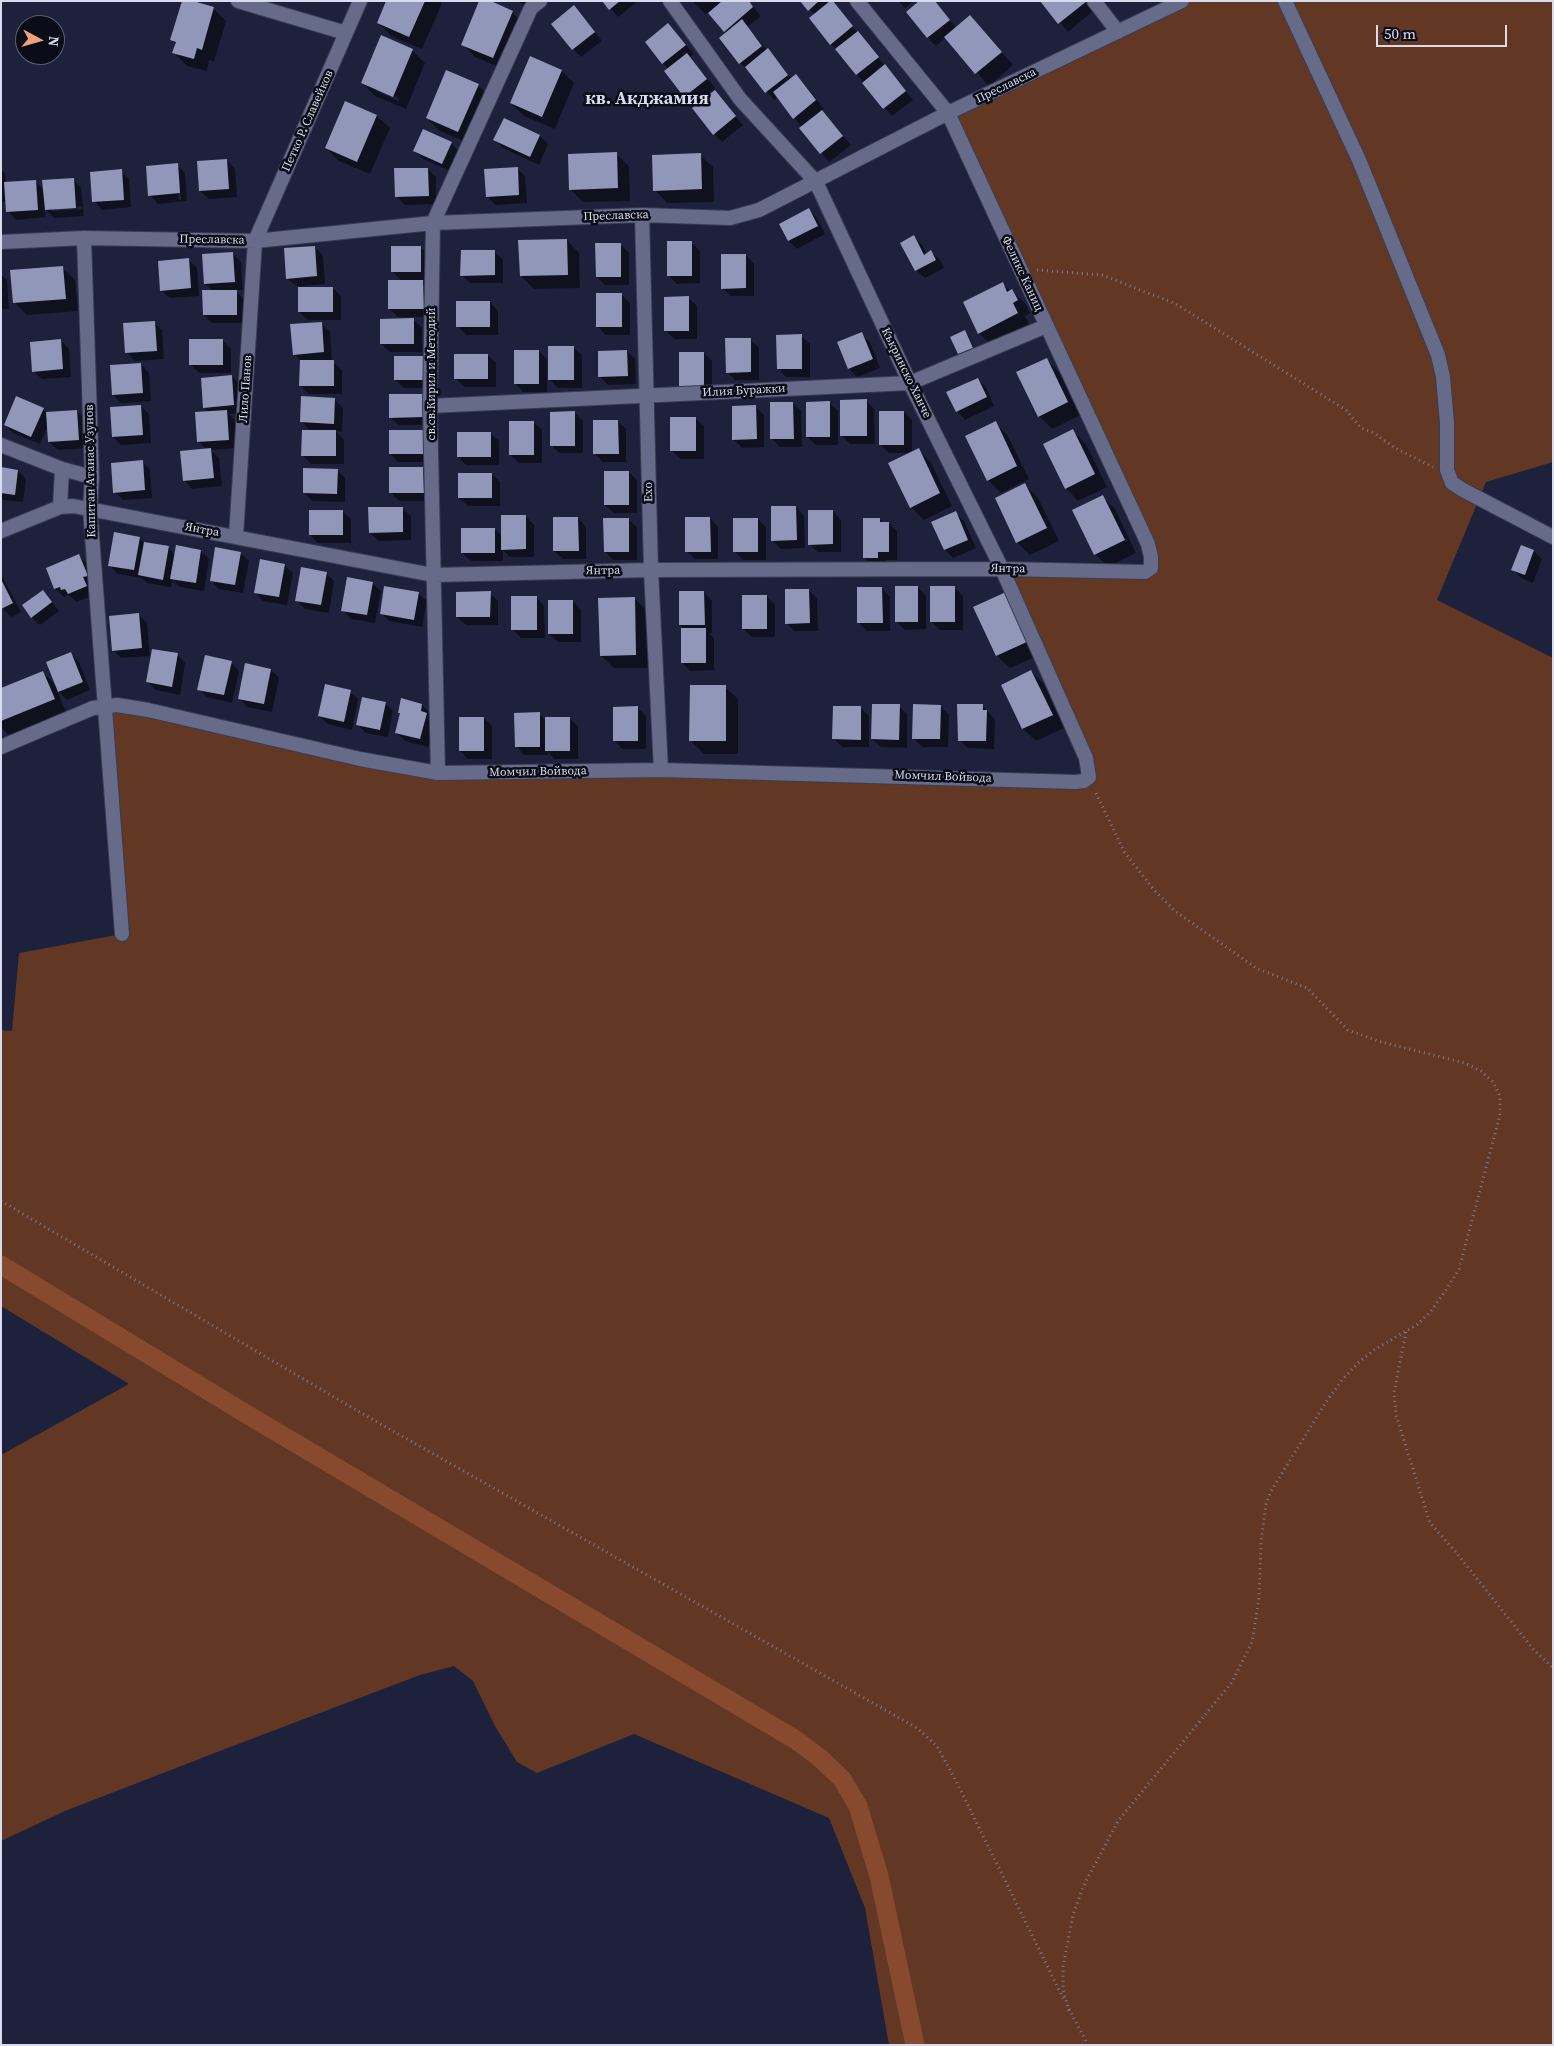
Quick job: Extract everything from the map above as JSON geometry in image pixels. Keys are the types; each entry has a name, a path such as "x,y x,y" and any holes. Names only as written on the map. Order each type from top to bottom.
{"street":[{"path":"238,1 346,33"},
{"name":"Петко Р. Славейков","path":"255,241 360,1"},
{"name":"св.св.Кирил и Методий","path":"438,772 430,406 433,224 531,8 540,1"},
{"name":"Къкринско Ханче","path":"670,1 740,100 816,182 910,383 1002,569 1086,758 1088,777"},
{"name":"Феликс Каниц","path":"857,1 948,114 1148,544 1152,557 1151,568"},
{"path":"1094,1 1118,32"},
{"name":"Преславска","path":"1,242 84,238 255,241 433,224 642,215 730,218 759,210 948,114 1182,1"},
{"path":"1285,1 1359,160 1438,355 1443,377 1447,422 1447,470 1452,483 1553,537"},
{"name":"Ехо","path":"642,215 651,570 661,770"},
{"name":"Капитан Атанас Узунов","path":"84,238 92,477 90,509 122,934"},
{"name":"Лило Панов","path":"236,536 255,241"},
{"name":"Илия Буражки","path":"430,406 910,383 1046,326"},
{"path":"1,445 62,469 92,477"},
{"path":"1,531 60,506 62,469"},
{"name":"Янтра","path":"60,506 73,506 236,536 433,575 651,570 1002,569 1133,574 1144,572 1151,568"},
{"name":"Момчил Войвода","path":"1,747 93,708 106,705 148,710 360,759 438,772 661,770 1076,782 1084,781 1088,777"}],"path":[{"path":"1017,263 1041,272 1102,275 1176,304 1346,410 1361,428 1374,433 1396,448 1449,476"},
{"path":"1070,2011 1063,1989 1063,1967 1072,1915 1086,1879 1118,1821 1232,1682 1252,1642 1259,1598 1262,1532 1266,1504 1271,1491 1326,1402 1342,1380 1374,1350 1418,1324 1431,1311 1460,1268 1500,1115 1500,1096 1494,1082 1481,1071 1465,1063 1381,1042 1348,1030 1307,988 1256,968 1175,910 1154,890 1125,853 1088,777"},
{"path":"1,1201 363,1414 917,1728 937,1746 950,1770 1088,2045"},
{"path":"1406,1332 1394,1392 1396,1415 1430,1523 1455,1551 1533,1649 1553,1668"}],"shaded area":[{"path":"1182,1 1553,1 1553,462 1486,482 1437,600 1553,658 1553,2045 889,2045 865,1908 829,1818 634,1734 537,1773 517,1762 495,1726 473,1681 454,1666 420,1675 225,1749 65,1811 1,1841 1,1455 129,1384 1,1306 1,1030 12,1031 19,953 122,934 106,705 400,768 1088,777 1002,569 1144,572 1151,557 948,113"}],"building":[{"path":"182,1 193,1 214,7 202,50 197,48 194,59 172,53 176,42 170,40"},
{"path":"386,1 425,1 409,37 377,23"},
{"path":"479,1 491,1 513,11 493,58 461,45"},
{"path":"602,1 620,1 609,10"},
{"path":"722,1 749,1 753,7 724,32 708,13"},
{"path":"800,1 819,1 808,11"},
{"path":"830,1 833,1 853,26 830,45 809,18"},
{"path":"919,1 935,1 950,20 927,38 906,12"},
{"path":"1040,1 1087,1 1058,24"},
{"path":"574,5 595,32 572,50 551,24"},
{"path":"970,15 1002,52 975,74 944,37"},
{"path":"742,19 762,46 739,64 719,38"},
{"path":"668,23 686,45 662,64 645,42"},
{"path":"858,31 879,57 856,75 835,49"},
{"path":"381,35 413,49 393,97 361,83"},
{"path":"768,48 788,75 765,93 745,67"},
{"path":"687,53 707,79 684,97 664,71"},
{"path":"530,56 562,70 542,117 510,103"},
{"path":"885,64 906,91 883,109 862,83"},
{"path":"446,70 479,84 458,132 426,118"},
{"path":"796,74 816,100 793,119 773,92"},
{"path":"715,90 736,116 713,135 692,108"},
{"path":"345,101 377,115 357,162 325,148"},
{"path":"822,110 843,136 820,154 799,128"},
{"path":"504,118 540,135 530,157 493,140"},
{"path":"423,129 452,142 442,164 413,151"},
{"path":"617,152 618,188 569,190 568,154"},
{"path":"701,153 702,189 653,191 652,155"},
{"path":"227,159 229,189 199,191 197,161"},
{"path":"178,163 180,193 148,196 146,166"},
{"path":"518,167 519,195 486,197 484,169"},
{"path":"394,168 428,168 429,196 395,197"},
{"path":"122,169 124,200 92,202 90,172"},
{"path":"74,178 76,208 45,210 42,180"},
{"path":"36,180 38,210 6,212 4,182"},
{"path":"809,208 818,226 788,241 779,224"},
{"path":"914,235 924,255 931,250 936,260 915,271 900,243"},
{"path":"567,239 568,275 520,276 518,240"},
{"path":"667,241 692,241 692,276 667,276"},
{"path":"595,243 621,243 621,277 596,277"},
{"path":"315,246 317,276 286,279 284,248"},
{"path":"391,246 421,246 421,272 391,272"},
{"path":"461,250 495,250 495,275 460,276"},
{"path":"233,252 235,282 204,284 202,254"},
{"path":"721,254 746,254 746,288 721,289"},
{"path":"189,258 191,288 160,291 158,261"},
{"path":"63,266 66,299 13,303 10,270"},
{"path":"388,280 423,280 424,309 388,309"},
{"path":"1003,282 1007,292 1012,289 1018,300 1013,303 1018,313 978,334 963,302"},
{"path":"298,287 333,287 333,312 298,312"},
{"path":"202,290 237,290 237,315 203,315"},
{"path":"596,293 622,293 622,327 596,327"},
{"path":"689,296 689,331 664,331 664,297"},
{"path":"456,301 490,301 490,327 456,327"},
{"path":"414,318 414,344 380,344 380,319"},
{"path":"155,321 157,351 125,353 123,323"},
{"path":"322,322 324,352 293,355 290,324"},
{"path":"965,330 973,348 958,354 950,337"},
{"path":"862,332 873,359 848,369 837,342"},
{"path":"802,334 802,369 777,369 776,335"},
{"path":"725,338 751,338 751,372 726,373"},
{"path":"61,339 63,369 32,372 30,342"},
{"path":"189,339 223,339 223,365 189,365"},
{"path":"548,346 574,346 574,380 548,380"},
{"path":"514,350 539,350 539,384 514,384"},
{"path":"627,350 628,376 598,377 598,351"},
{"path":"679,352 704,352 704,386 679,386"},
{"path":"454,354 488,354 488,379 454,379"},
{"path":"394,356 423,356 423,380 394,380"},
{"path":"1047,358 1068,402 1038,417 1016,372"},
{"path":"300,360 334,360 334,386 299,386"},
{"path":"141,363 143,393 112,395 110,365"},
{"path":"232,375 234,405 203,408 201,378"},
{"path":"978,378 987,397 956,412 946,392"},
{"path":"389,394 423,394 423,417 389,418"},
{"path":"16,396 44,408 31,437 4,425"},
{"path":"301,396 335,398 334,424 300,422"},
{"path":"867,399 867,436 840,436 840,400"},
{"path":"830,401 830,437 806,437 806,402"},
{"path":"770,402 793,402 794,439 770,439"},
{"path":"141,405 143,435 112,437 110,407"},
{"path":"756,405 757,439 732,440 732,406"},
{"path":"77,410 79,440 48,442 46,412"},
{"path":"227,410 229,440 197,442 195,412"},
{"path":"575,411 575,446 550,446 550,412"},
{"path":"879,411 904,411 904,445 879,445"},
{"path":"670,417 696,417 696,451 670,451"},
{"path":"593,420 618,420 619,454 593,454"},
{"path":"509,421 534,421 534,455 509,455"},
{"path":"996,421 1017,466 987,481 965,436"},
{"path":"1073,429 1095,474 1065,489 1043,444"},
{"path":"302,430 336,430 336,456 301,456"},
{"path":"389,430 423,430 424,454 389,454"},
{"path":"457,432 491,432 491,457 457,457"},
{"path":"211,448 214,478 183,481 180,451"},
{"path":"919,448 940,493 910,508 888,463"},
{"path":"143,460 145,490 113,493 111,463"},
{"path":"1,467 18,470 15,495 1,493"},
{"path":"389,467 423,467 424,493 389,493"},
{"path":"303,468 338,469 337,494 303,493"},
{"path":"604,471 629,471 629,505 604,505"},
{"path":"458,473 492,473 492,498 458,498"},
{"path":"1025,483 1047,528 1016,543 995,498"},
{"path":"1103,495 1125,540 1094,555 1072,510"},
{"path":"771,506 796,506 797,540 771,541"},
{"path":"368,507 403,507 403,532 369,533"},
{"path":"309,510 343,510 343,535 309,535"},
{"path":"808,510 833,510 833,544 808,545"},
{"path":"956,511 968,540 944,550 931,522"},
{"path":"501,515 526,515 526,549 501,550"},
{"path":"553,517 578,517 579,551 553,551"},
{"path":"685,517 710,517 711,552 685,552"},
{"path":"603,518 629,518 629,552 604,552"},
{"path":"733,518 758,518 758,552 733,552"},
{"path":"863,518 880,518 880,522 889,522 889,552 878,552 878,558 863,558"},
{"path":"461,528 495,528 495,553 461,553"},
{"path":"114,532 140,537 134,570 108,566"},
{"path":"144,542 169,546 163,580 138,575"},
{"path":"176,545 201,550 196,583 170,579"},
{"path":"1521,545 1534,550 1525,575 1511,570"},
{"path":"215,547 241,552 235,585 210,581"},
{"path":"79,554 88,576 83,577 87,586 68,594 65,589 61,590 60,587 54,589 46,568"},
{"path":"260,559 285,564 279,597 254,593"},
{"path":"301,567 327,572 321,605 295,601"},
{"path":"347,577 373,582 367,615 341,611"},
{"path":"1,579 13,603 1,609"},
{"path":"384,586 419,592 414,620 380,614"},
{"path":"895,586 918,586 918,622 895,622"},
{"path":"930,586 955,586 955,622 930,622"},
{"path":"857,587 882,587 883,623 857,623"},
{"path":"785,589 809,589 810,623 785,624"},
{"path":"43,590 52,602 31,618 22,605"},
{"path":"491,591 490,617 456,617 456,592"},
{"path":"679,591 704,591 705,625 679,625"},
{"path":"1006,592 1029,641 996,656 973,607"},
{"path":"742,595 767,595 767,629 742,629"},
{"path":"511,596 537,596 537,630 511,630"},
{"path":"635,597 636,655 600,656 598,598"},
{"path":"548,600 573,600 573,634 548,634"},
{"path":"139,613 142,648 112,651 109,616"},
{"path":"681,628 706,628 706,663 681,663"},
{"path":"152,649 178,653 172,687 146,682"},
{"path":"71,652 83,682 58,692 46,662"},
{"path":"205,655 232,661 224,695 197,690"},
{"path":"245,663 271,669 264,704 238,699"},
{"path":"1031,670 1053,715 1022,729 1001,685"},
{"path":"43,671 55,699 1,721 1,688"},
{"path":"325,684 351,690 344,722 318,716"},
{"path":"690,685 726,685 726,741 689,741"},
{"path":"362,697 386,702 380,730 356,725"},
{"path":"401,698 422,704 421,711 427,713 420,739 395,733 400,713 398,713"},
{"path":"872,704 900,704 899,740 871,739"},
{"path":"913,704 941,705 940,739 912,739"},
{"path":"957,704 983,704 983,710 987,710 986,741 958,741"},
{"path":"638,706 638,741 613,741 613,707"},
{"path":"833,706 861,706 861,740 832,739"},
{"path":"540,712 540,747 515,747 514,713"},
{"path":"459,717 484,717 484,751 459,751"},
{"path":"545,717 570,717 570,751 545,751"}],"waterway":[{"path":"1,1265 248,1415 796,1740 820,1758 842,1779 858,1806 879,1876 915,2045"}],"district":[{"name":"кв. Акджамия","path":"647,99"}]}
